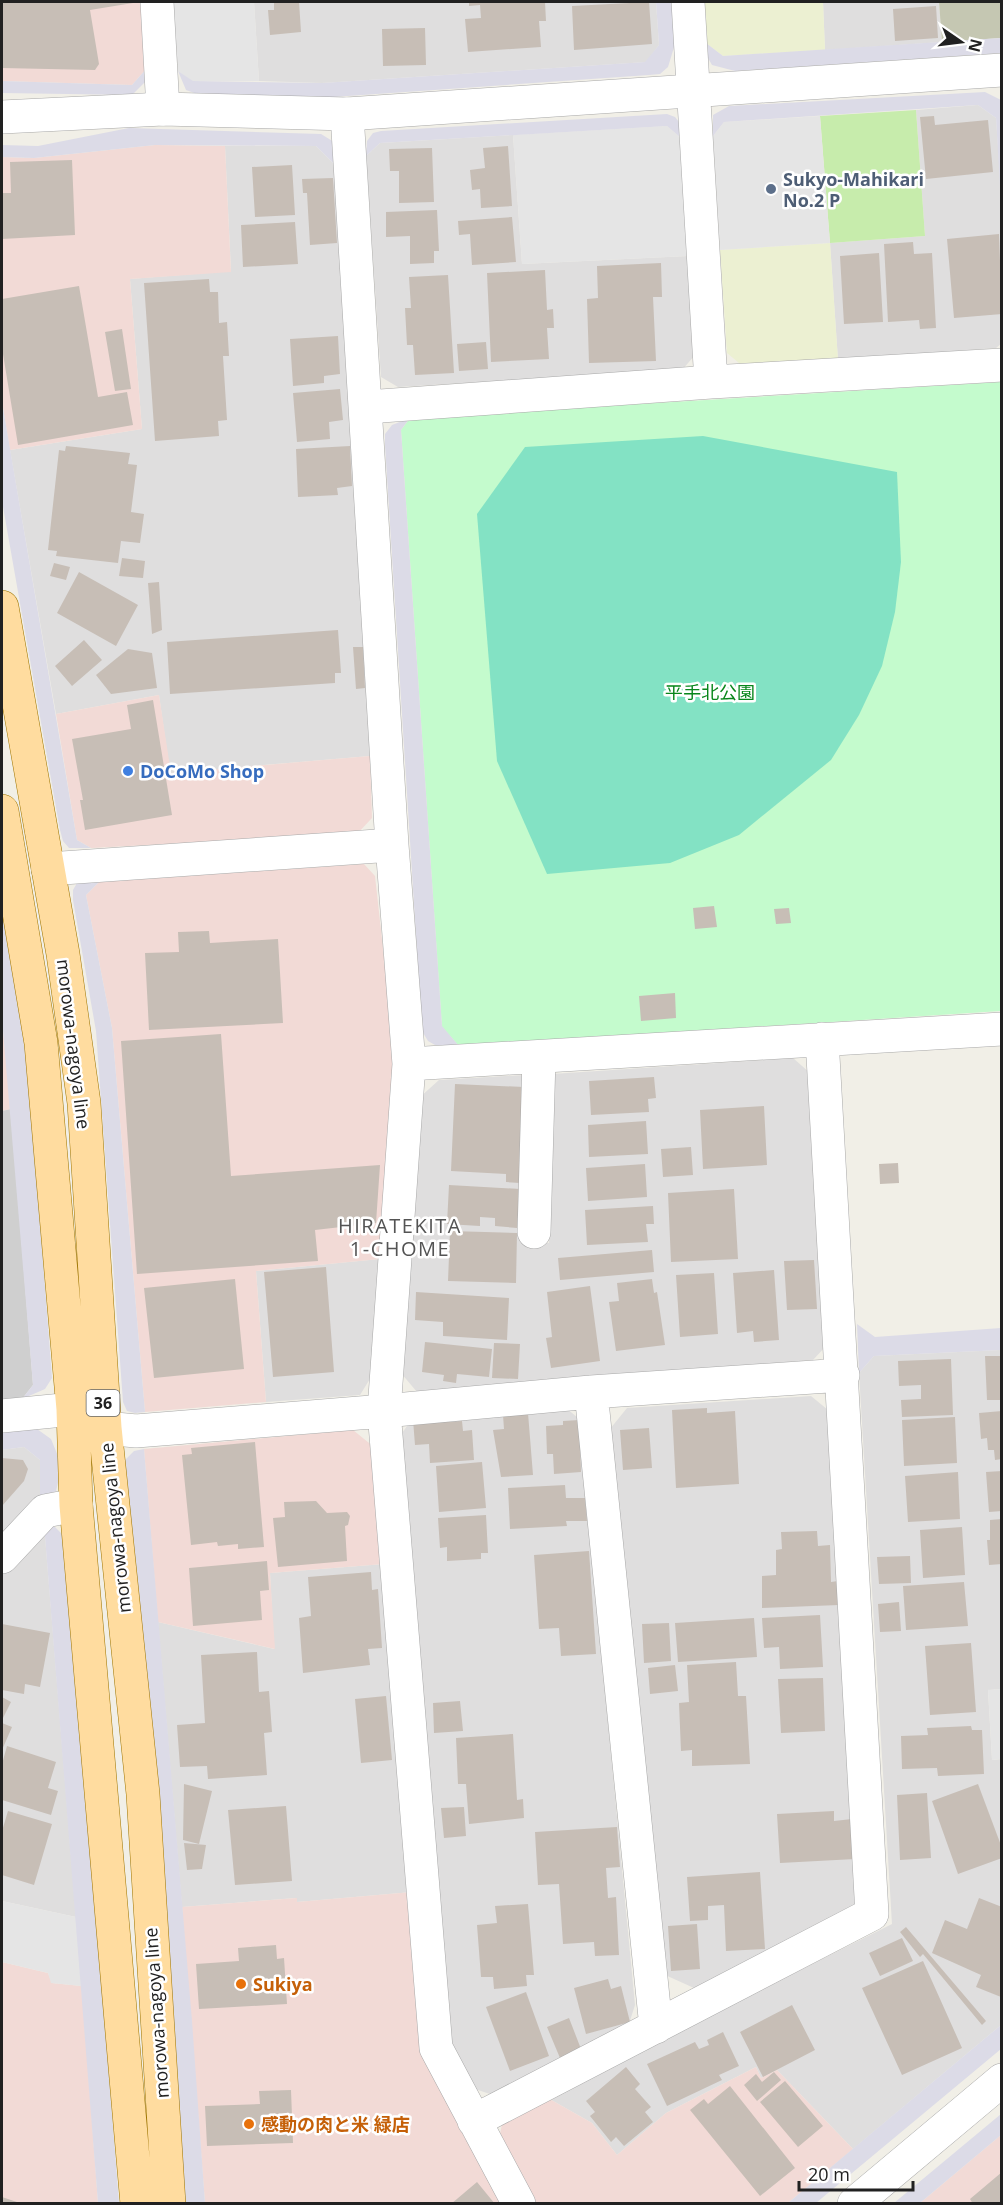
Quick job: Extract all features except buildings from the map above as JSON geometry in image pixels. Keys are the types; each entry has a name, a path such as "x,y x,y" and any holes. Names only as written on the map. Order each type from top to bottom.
{"main road":[{"name":"morowa-nagoya line","path":"2,607 48,869 84,1103 105,1428 143,1794 169,2204"},
{"name":"morowa-nagoya line","path":"2,811 41,1043 73,1409 76,1505 137,2204"}],"street":[{"path":"157,2 163,109"},
{"path":"688,2 711,382"},
{"path":"2,117 163,109 347,114 1002,70"},
{"path":"347,114 367,407 392,845 409,1064 384,1411 436,2048 519,2204"},
{"path":"367,407 711,382 1002,365"},
{"path":"48,869 392,845"},
{"path":"409,1064 1002,1029"},
{"path":"474,2121 872,1914 822,1039"},
{"path":"534,1232 539,1058"},
{"path":"2,1416 73,1409 105,1428 136,1431 591,1392 843,1375"},
{"path":"591,1392 656,2027"},
{"path":"2,1557 45,1511 76,1505"},
{"path":"854,2204 1002,2080"}],"shaded area":[{"path":"2,2 143,2 147,68 132,85 2,81"},
{"path":"173,2 254,2 259,81 192,81 178,71"},
{"path":"254,2 656,2 659,45 646,62 322,83 259,81"},
{"path":"656,2 672,2 675,44 668,67 660,74 319,98 197,94 186,90 178,71 193,81 322,83 645,62 659,45"},
{"path":"703,2 823,2 825,50 723,56 706,43"},
{"path":"823,2 939,2 942,42 825,50"},
{"path":"939,2 1001,2 1001,38 942,42"},
{"path":"1001,38 1002,53 735,71 712,65 708,58 706,43 723,56"},
{"path":"147,68 145,82 132,95 2,93 2,81 132,85"},
{"path":"985,92 1001,100 1001,204 996,118 978,105 724,122 713,136 713,115 729,106"},
{"path":"978,105 996,118 1002,204 1002,343 996,348 838,360 830,243 925,236 916,110"},
{"path":"667,114 675,117 679,122 681,138 667,126 380,143 366,156 367,141 373,133 381,131"},
{"name":"Sukyo-Mahikari No.2 P","path":"820,116 830,243 720,250 713,136 724,122"},
{"path":"667,126 681,138 688,256 522,264 513,135"},
{"path":"129,128 321,134 334,142 336,166 316,146 155,145 34,158 2,157 2,145 38,146"},
{"path":"513,135 522,264 688,256 695,355 682,370 398,387 381,377 366,156 380,143"},
{"path":"155,145 225,146 231,272 130,279 142,429 10,450 2,402 2,157 34,158"},
{"path":"225,146 316,146 336,166 370,756 170,773 159,695 56,714 10,450 142,429 130,279 231,271"},
{"path":"830,243 838,360 745,368 727,353 720,250"},
{"path":"2,402 77,840 91,848 69,848 63,841 60,830 2,501"},
{"path":"410,418 401,430 442,1026 459,1046 435,1045 428,1041 422,1031 385,445 385,434 392,425"},
{"path":"159,695 171,773 370,756 372,818 357,834 91,848 77,840 56,714"},
{"path":"364,864 375,876 396,1066 380,1259 256,1271 266,1402 145,1412 112,1028 86,895 99,882"},
{"path":"99,882 86,895 112,1028 145,1412 135,1413 127,1411 123,1402 96,1031 73,900 73,890 77,883"},
{"path":"2,910 27,1050 52,1378 45,1389 22,1399 33,1385 2,1019"},
{"path":"2,1019 11,1109 2,1111"},
{"path":"793,1058 810,1073 826,1346 813,1360 417,1392 401,1373 419,1098 439,1080 525,1075 521,1241 549,1243 552,1074"},
{"path":"11,1109 33,1385 22,1399 2,1402 2,1111"},
{"path":"380,1259 373,1374 360,1395 266,1402 256,1271"},
{"path":"857,1324 875,1337 1001,1328 1001,1350 874,1356 859,1373"},
{"path":"1001,1350 1002,1689 988,1690 992,1760 1002,1759 1001,2025 853,2149 777,2070 761,2078 756,2067 666,2113 617,2155 592,2123 546,2097 892,1924 859,1373 874,1356"},
{"path":"811,1396 828,1410 861,1890 855,1908 694,1988 663,1974 610,1429 627,1408"},
{"path":"564,1406 579,1419 635,2005 627,2030 496,2096 475,2089 449,2041 400,1436 412,1419"},
{"path":"37,1429 51,1439 62,1466 56,1491 40,1498 40,1460 24,1447 2,1450 2,1432"},
{"path":"353,1430 374,1447 384,1564 270,1573 275,1649 158,1622 144,1449"},
{"path":"24,1447 40,1460 40,1498 2,1546 2,1450"},
{"path":"144,1449 205,2203 184,2203 123,1462 134,1451"},
{"path":"44,1524 76,1917 2,1901 2,1570"},
{"path":"44,1524 55,1527 67,1539 119,2203 98,2203"},
{"path":"384,1564 412,1892 297,1902 296,1898 182,1907 158,1622 274,1649 270,1573"},
{"path":"1001,1689 1001,1759 992,1760 988,1690"},
{"path":"412,1892 423,2048 506,2203 205,2203 182,1907 297,1898 297,1902"},
{"path":"2,1901 76,1917 82,1986 51,1983 48,1973 2,1962"},
{"path":"2,1962 48,1973 52,1983 82,1986 98,2203 2,2204"},
{"path":"1001,2025 1001,2049 816,2203 788,2203"},
{"path":"756,2067 761,2078 777,2070 853,2149 788,2203 537,2204 525,2188 499,2139 503,2119 546,2097 592,2123 617,2155 666,2113"},
{"path":"1001,2114 1001,2135 920,2203 894,2203"},
{"path":"1001,2135 1001,2203 920,2203"}],"green space":[{"path":"916,110 925,236 830,243 820,116"},
{"name":"平手北公園","path":"1001,382 1001,1011 459,1046 442,1027 401,430 410,418"},
{"path":"703,436 897,472 901,562 895,612 882,666 859,715 831,760 739,835 670,863 547,874 497,761 477,514 525,447"}],"place":[{"name":"Sukyo-Mahikari No.2 P","path":"771,189"},
{"name":"DoCoMo Shop","path":"128,771"},
{"name":"Sukiya","path":"241,1984"},
{"name":"感動の肉と米 緑店","path":"249,2124"}],"district":[{"name":"HIRATEKITA 1-CHOME","path":"400,1236"}]}
